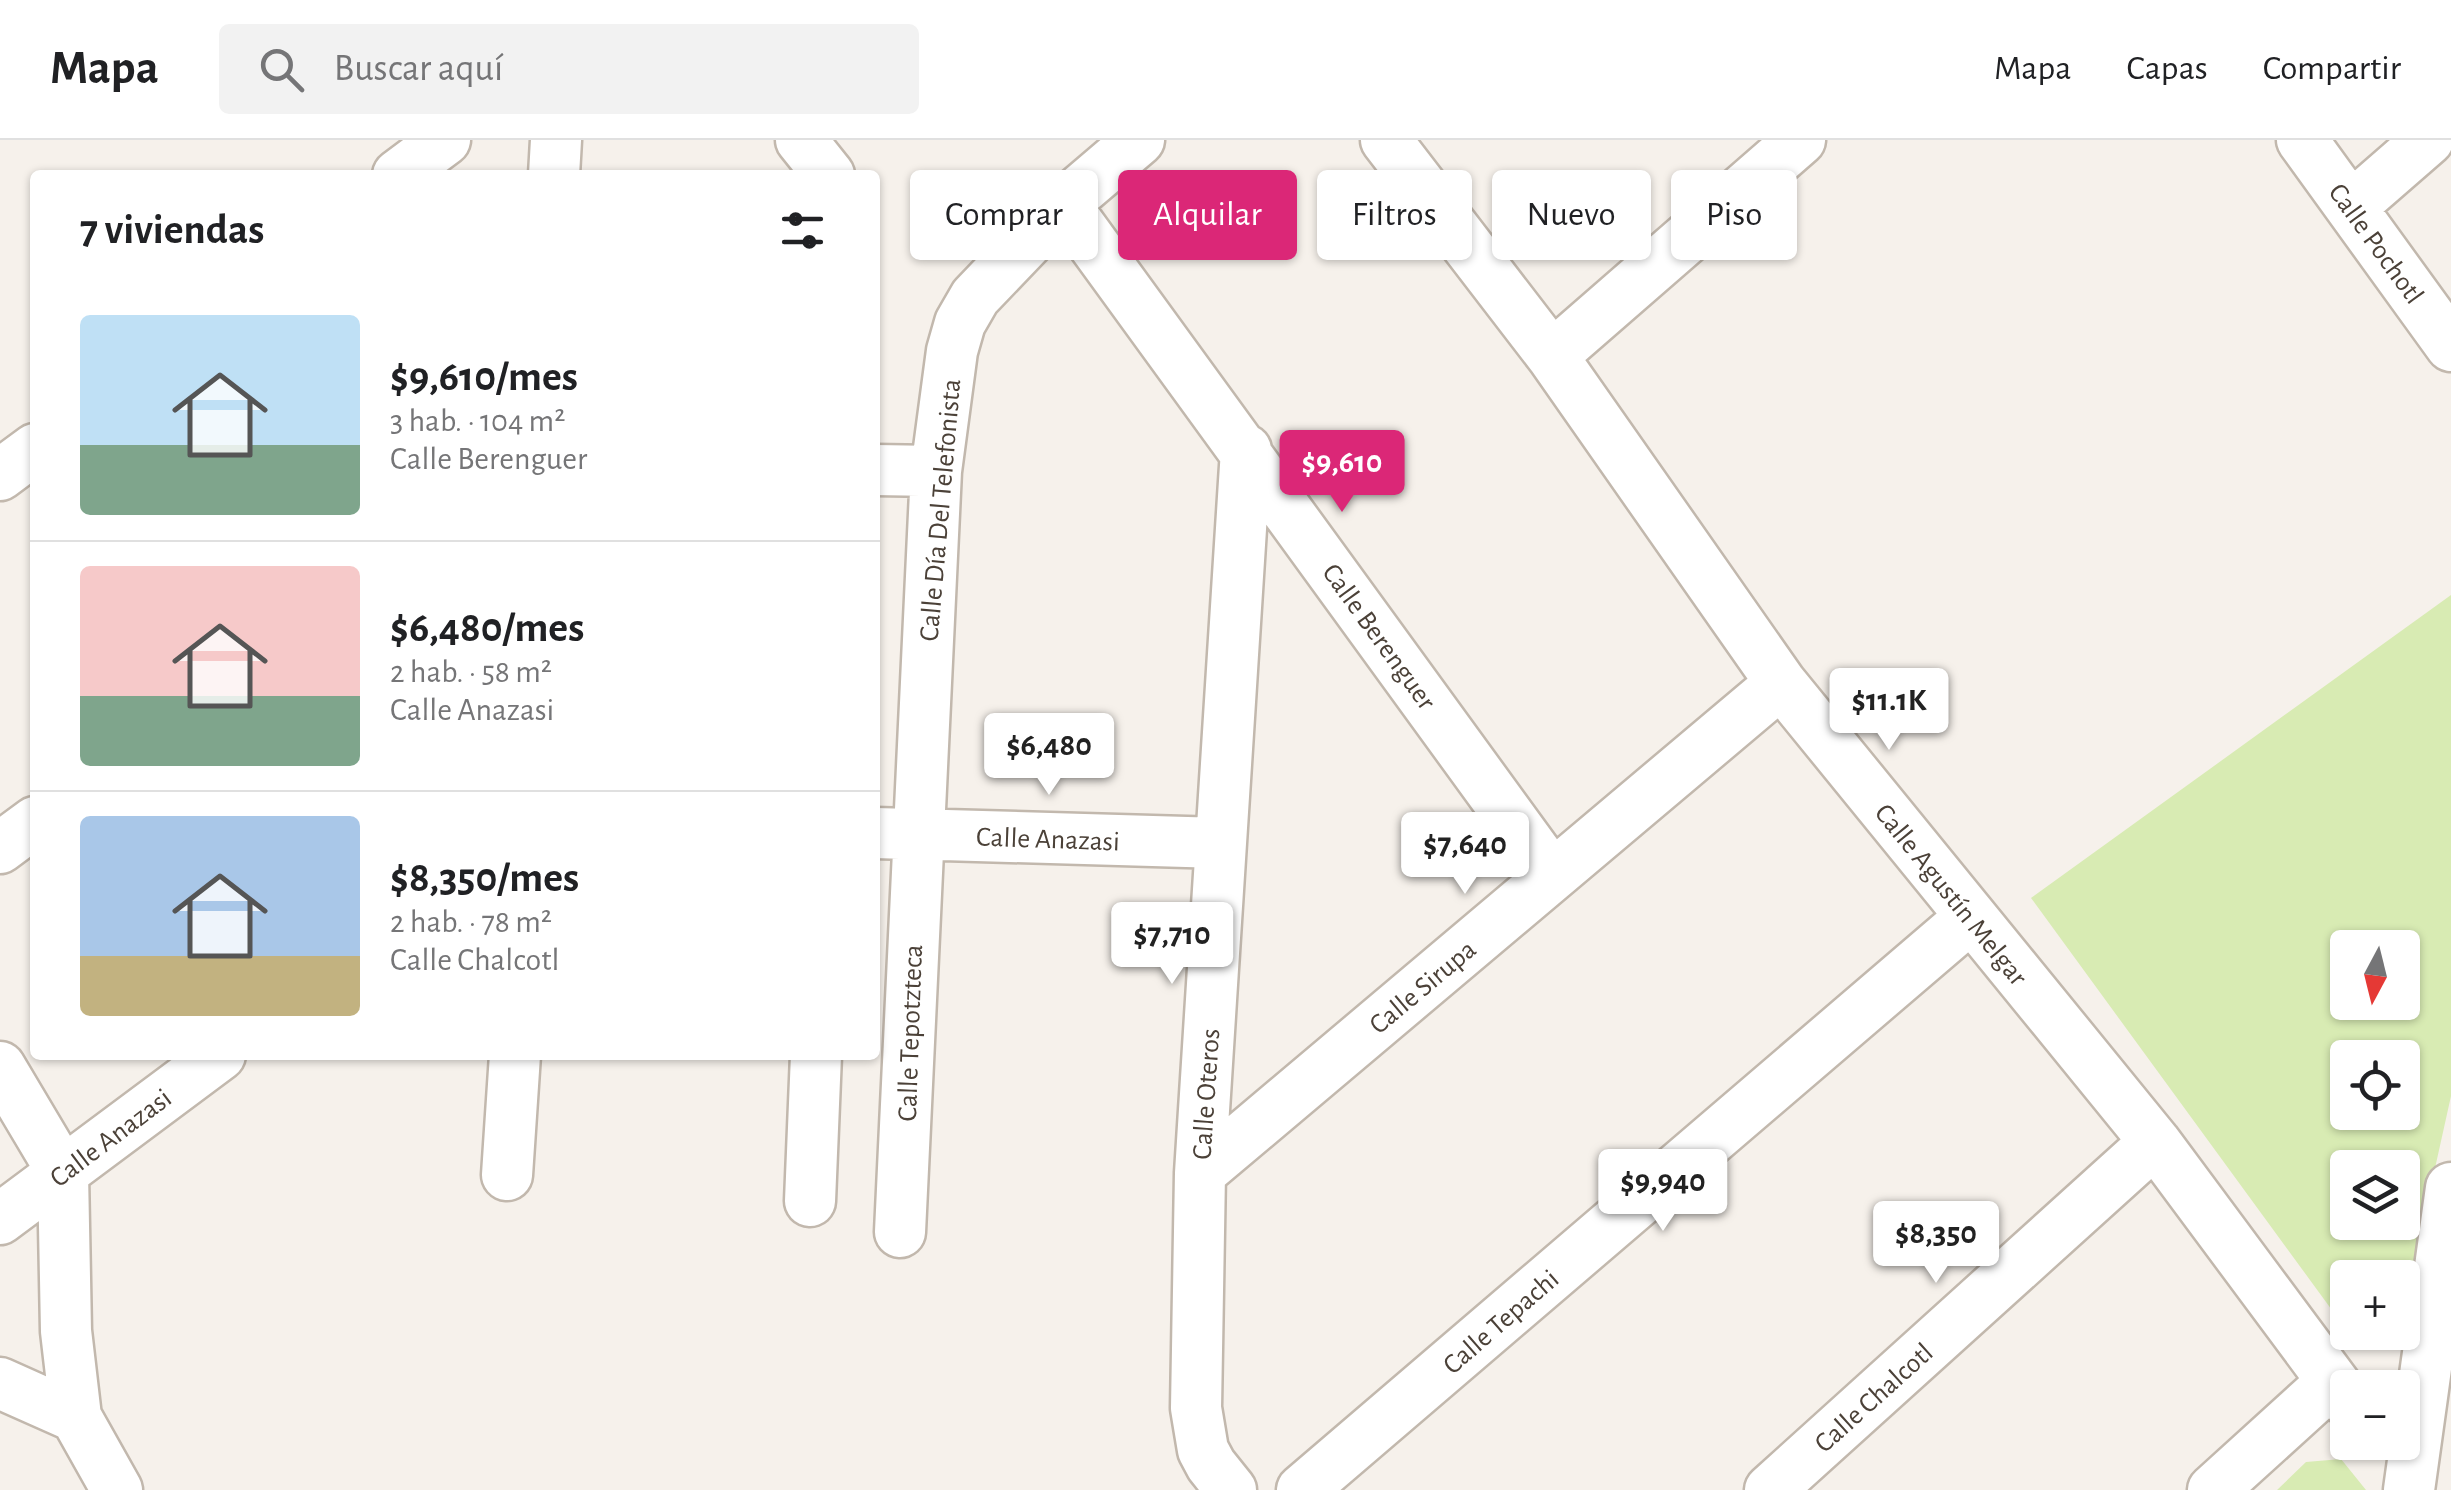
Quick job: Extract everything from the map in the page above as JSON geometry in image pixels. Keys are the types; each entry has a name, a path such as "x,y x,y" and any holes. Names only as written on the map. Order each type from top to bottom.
{"street":[{"path":"405,170 445,140"},
{"path":"554,170 556,140"},
{"path":"801,140 825,170"},
{"name":"Calle Día Del Telefonista","path":"1098,175 1139,140"},
{"name":"Calle Agustín Melgar","path":"1386,140 1552,356 1781,682 2155,1142 2330,1378"},
{"path":"1552,356 1800,140"},
{"name":"Calle Pochotl","path":"2302,140 2451,346"},
{"path":"2351,207 2428,140"},
{"name":"Calle Berenguer","path":"1098,250 1552,876"},
{"name":"Calle Día Del Telefonista","path":"896,834 952,350 960,323 975,297 1010,260"},
{"name":"Calle Oteros","path":"1231,1490 1211,1465 1199,1433 1200,1173 1246,450"},
{"path":"0,475 30,453"},
{"path":"880,470 936,471"},
{"name":"Calle Sirupa","path":"1200,1173 1781,682"},
{"path":"0,848 30,826"},
{"name":"Calle Anazasi","path":"896,834 1221,843"},
{"name":"Calle Tepotzteca","path":"896,834 900,1232"},
{"name":"Calle Tepachi","path":"1302,1490 1971,917"},
{"name":"Calle Anazasi","path":"0,1218 213,1060"},
{"path":"507,1175 515,1060"},
{"path":"810,1201 816,1060"},
{"path":"0,1067 63,1173 66,1330 76,1417 117,1490"},
{"name":"Calle Chalcotl","path":"1770,1490 2155,1142"},
{"path":"2400,1470 2451,1188"},
{"path":"0,1384 76,1417"},
{"path":"2212,1490 2330,1400"}],"green space":[{"path":"2451,595 2451,1096 2420,1236 2420,1150 2330,1150 2330,1240 2419,1240 2415,1260 2330,1260 2330,1307 2031,898"},
{"path":"2342,1460 2366,1490 2277,1490 2306,1462"}]}
